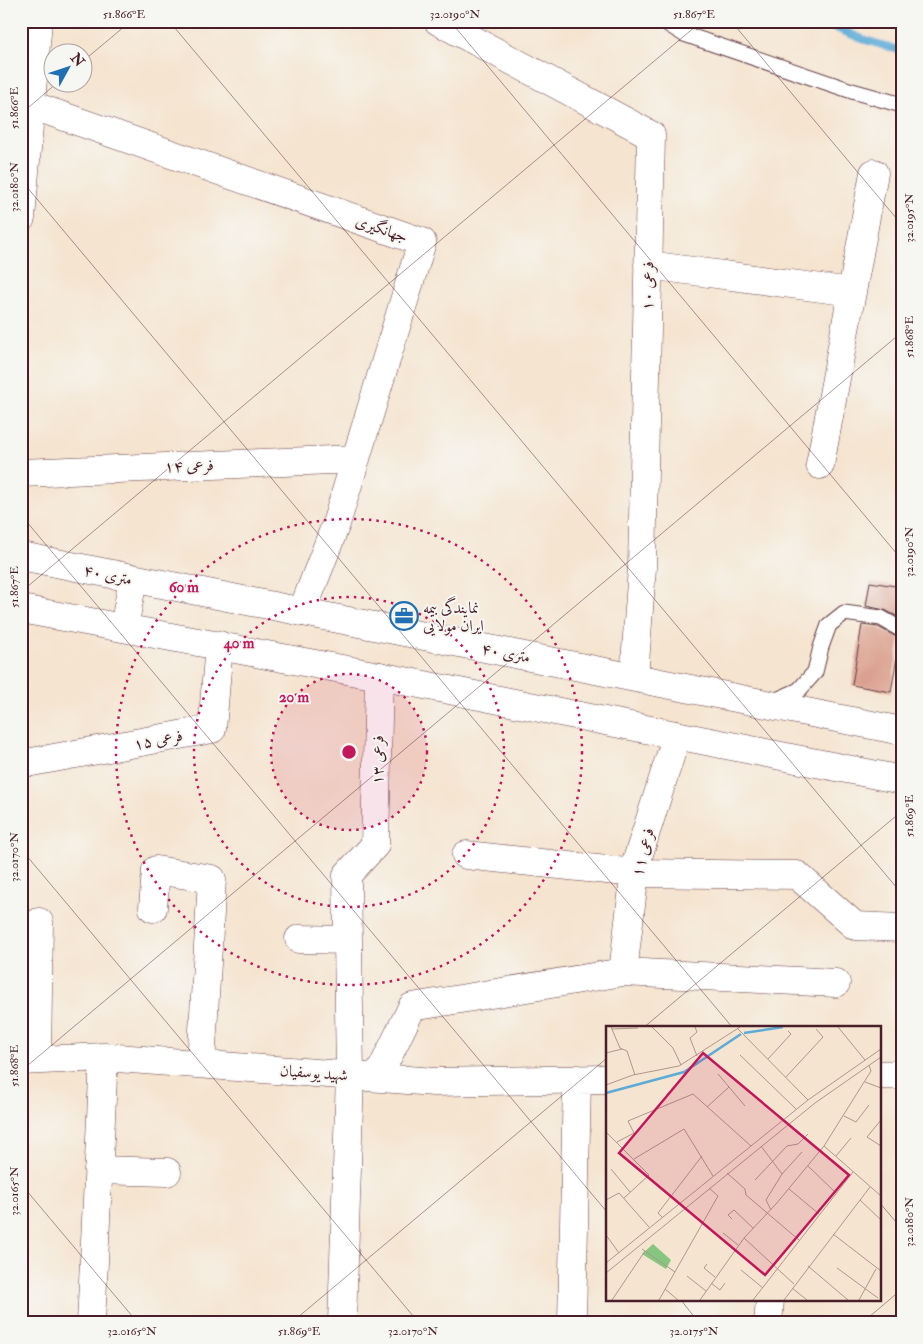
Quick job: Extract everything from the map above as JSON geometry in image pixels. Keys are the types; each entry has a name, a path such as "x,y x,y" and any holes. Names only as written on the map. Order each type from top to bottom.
{"street":[{"path":"21,218 38,21"},
{"name":"فرعی ۱۰","path":"438,21 651,135 642,568 634,678"},
{"name":"جهانگیری","path":"31,105 422,242 336,524 302,612"},
{"path":"820,465 874,173"},
{"path":"648,265 852,292"},
{"name":"فرعی ۱۴","path":"21,473 356,459"},
{"name":"۴۰ متری","path":"21,556 902,730"},
{"path":"124,628 133,579"},
{"path":"21,609 379,676 902,780"},
{"name":"فرعی ۱۵","path":"21,764 212,729 219,645"},
{"name":"فرعی ۱۳","path":"348,940 347,875 376,845 379,676"},
{"name":"فرعی ۱۱","path":"623,972 635,873 677,735"},
{"path":"466,854 635,873 797,875 855,926 902,928"},
{"path":"153,908 156,870 212,879 201,1064"},
{"path":"29,1061 39,922"},
{"path":"299,939 348,940 350,1075 342,1323"},
{"path":"378,1077 412,1007 623,972 836,983"},
{"path":"91,1323 104,1057"},
{"name":"شهید یوسفیان","path":"29,1061 104,1057 434,1082 606,1079"},
{"path":"880,1075 902,1075"},
{"path":"572,1323 577,1080"},
{"path":"98,1170 167,1172"},
{"path":"768,1323 770,1302"}],"lane":[{"path":"663,21 684,34 852,91 902,105"},
{"path":"768,704 799,690 815,672 820,647 829,625 844,613 881,618 902,630"}],"building":[{"path":"870,582 902,587 902,619 885,610 866,606"},
{"path":"862,625 878,627 900,639 891,692 852,685"}],"waterway":[{"path":"819,21 865,40 902,51"}],"place":[{"name":"نمایندگی بیمه ایران مولایی","path":"404,616"}]}
